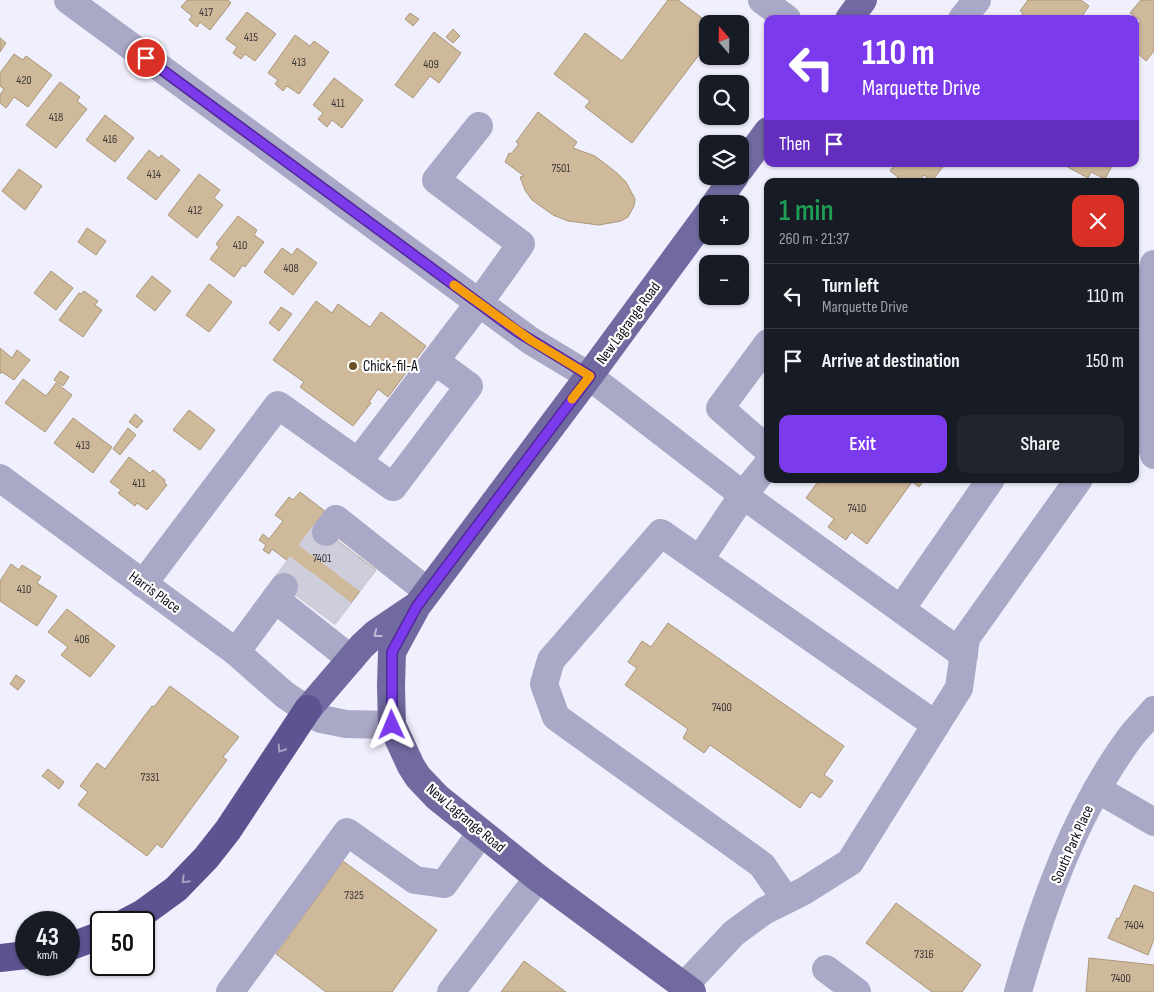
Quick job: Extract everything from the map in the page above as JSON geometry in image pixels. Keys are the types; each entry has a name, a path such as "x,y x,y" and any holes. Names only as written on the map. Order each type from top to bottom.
{"highway":[{"path":"146,911 176,889 206,858 228,830 308,709"},
{"path":"0,958 15,956"}],"main road":[{"path":"852,15 863,0"},
{"path":"749,157 764,136"},
{"name":"New Lagrange Road","path":"688,989 538,878 436,797 418,777 392,725 392,652 422,599 590,376 699,226"},
{"path":"308,709 376,633 422,599"}],"street":[{"path":"68,0 479,303 532,341 590,376 743,495 964,655"},
{"path":"762,0 782,15"},
{"path":"965,15 977,0"},
{"path":"358,462 479,303 521,244 436,180 479,126"},
{"path":"1154,264 1147,296 1145,325 1147,403 1154,455"},
{"path":"764,348 720,408 764,446"},
{"path":"144,584 278,405 393,487 469,386 435,361"},
{"path":"700,559 743,495 764,469"},
{"name":"Harris Place","path":"0,478 236,652 285,695 321,719 346,724 392,725"},
{"path":"901,609 988,483"},
{"path":"688,989 734,933 764,911 804,892 850,862 959,688 966,638 1076,483"},
{"path":"786,900 762,865 556,717 544,684 551,660 662,533 936,725"},
{"path":"354,545 422,599"},
{"path":"236,652 280,593 310,617 351,660"},
{"name":"South Park Place","path":"1018,992 1030,950 1064,858 1097,789 1130,738 1154,710"},
{"path":"1097,789 1154,822"},
{"path":"230,992 347,832 415,880 444,884 482,833"},
{"path":"451,992 538,878"},
{"path":"826,969 857,992"}],"building":[{"path":"187,0 228,0 231,3 210,30 200,22 197,27 189,20 192,16 181,7"},
{"path":"668,0 678,0 699,16 699,55 632,143 585,107 590,101 554,74 585,33 622,61"},
{"path":"1028,0 1081,0 1089,6 1083,15 1022,15 1023,13 1020,11"},
{"path":"1141,0 1154,0 1154,51 1146,61 1139,55 1139,23 1141,21 1139,15 1130,13"},
{"path":"247,12 276,34 255,61 245,54 241,59 233,53 237,47 226,39"},
{"path":"410,13 419,19 413,26 405,19"},
{"path":"453,29 460,36 453,43 446,37"},
{"path":"434,32 461,53 439,83 430,76 413,98 395,85"},
{"path":"295,35 310,46 314,41 329,52 299,94 287,86 283,91 275,84 278,80 268,73"},
{"path":"0,38 6,43 0,52"},
{"path":"14,54 23,60 26,56 52,75 28,107 14,97 6,108 0,103 0,95 4,89 0,86 0,73"},
{"path":"334,78 363,100 342,128 332,120 327,127 318,119 323,113 313,105"},
{"path":"60,82 80,97 77,101 87,109 56,148 26,125"},
{"path":"538,112 577,142 573,148 595,156 626,182 635,199 634,206 628,217 621,221 599,225 568,221 553,215 532,200 525,190 520,177 524,176 505,162 509,153 511,154 519,144 516,142"},
{"path":"105,115 134,138 115,162 86,140"},
{"path":"149,150 159,158 161,155 180,170 156,200 127,178"},
{"path":"893,167 943,167 934,178 928,178 924,175 922,178 897,178 890,171"},
{"path":"1068,167 1111,167 1106,178 1091,172 1088,178"},
{"path":"19,169 42,186 25,210 2,191"},
{"path":"199,174 220,190 214,198 223,205 197,238 168,215"},
{"path":"238,216 257,230 254,235 264,242 245,267 243,265 234,277 210,259 219,247 216,244"},
{"path":"87,228 106,241 96,255 78,242"},
{"path":"282,248 292,255 297,248 317,263 293,295 264,272"},
{"path":"51,271 73,288 56,310 34,293"},
{"path":"152,276 171,291 155,311 136,296"},
{"path":"209,284 232,302 209,332 186,315"},
{"path":"84,291 98,301 95,305 102,310 83,337 59,320 79,293 81,294"},
{"path":"316,301 332,313 338,304 370,327 381,312 426,346 388,397 378,389 369,402 371,403 353,426 300,387 304,382 273,360"},
{"path":"281,307 292,314 279,331 269,323"},
{"path":"0,348 12,358 17,350 30,360 14,380 2,372 0,374"},
{"path":"60,371 69,377 63,386 54,380"},
{"path":"23,379 46,396 56,383 72,395 45,432 5,403"},
{"path":"189,410 215,430 200,450 173,430"},
{"path":"135,414 143,421 137,428 129,422"},
{"path":"73,418 112,447 93,473 54,443"},
{"path":"128,428 136,435 120,455 113,449"},
{"path":"129,457 150,473 153,470 165,480 164,482 167,485 147,510 137,503 135,506 118,493 121,490 110,482"},
{"path":"817,483 911,483 867,544 851,532 846,540 828,527 834,519 806,498"},
{"path":"913,483 922,483 919,487"},
{"path":"300,492 326,512 326,532 376,570 335,624 274,579 288,561 272,549 269,554 263,550 266,545 259,540 263,534 269,539 283,521 275,515 289,497 293,500"},
{"path":"11,564 19,570 22,565 41,577 37,583 57,596 37,626 0,601 0,581"},
{"path":"67,609 115,646 90,677 61,655 68,647 48,632"},
{"path":"668,623 844,746 824,775 833,781 820,798 811,792 800,808 710,745 704,753 683,738 688,729 625,685 637,668 628,662 642,641 651,647"},
{"path":"16,675 25,681 18,690 10,684"},
{"path":"170,686 239,737 223,757 227,760 162,848 157,844 147,856 78,805 88,792 80,786 97,763 105,769 152,706 154,707"},
{"path":"48,769 64,782 59,789 42,776"},
{"path":"343,861 437,930 392,992 326,992 276,954"},
{"path":"1134,885 1154,893 1154,939 1148,955 1108,938 1117,918 1119,919"},
{"path":"896,903 981,965 962,992 932,992 866,943"},
{"path":"1089,958 1154,965 1154,992 1086,992"},
{"path":"524,961 566,992 501,992"}],"tunnel":[{"path":"284,587 326,532"},
{"path":"306,603 347,548"},
{"path":"324,617 365,562"}],"slow traffic":[{"path":"454,285 532,341 590,376 572,399"}],"place":[{"name":"Chick-fil-A","path":"353,366"}],"route":[{"path":"146,58 518,332 590,376 417,606 392,652 392,725"}]}
